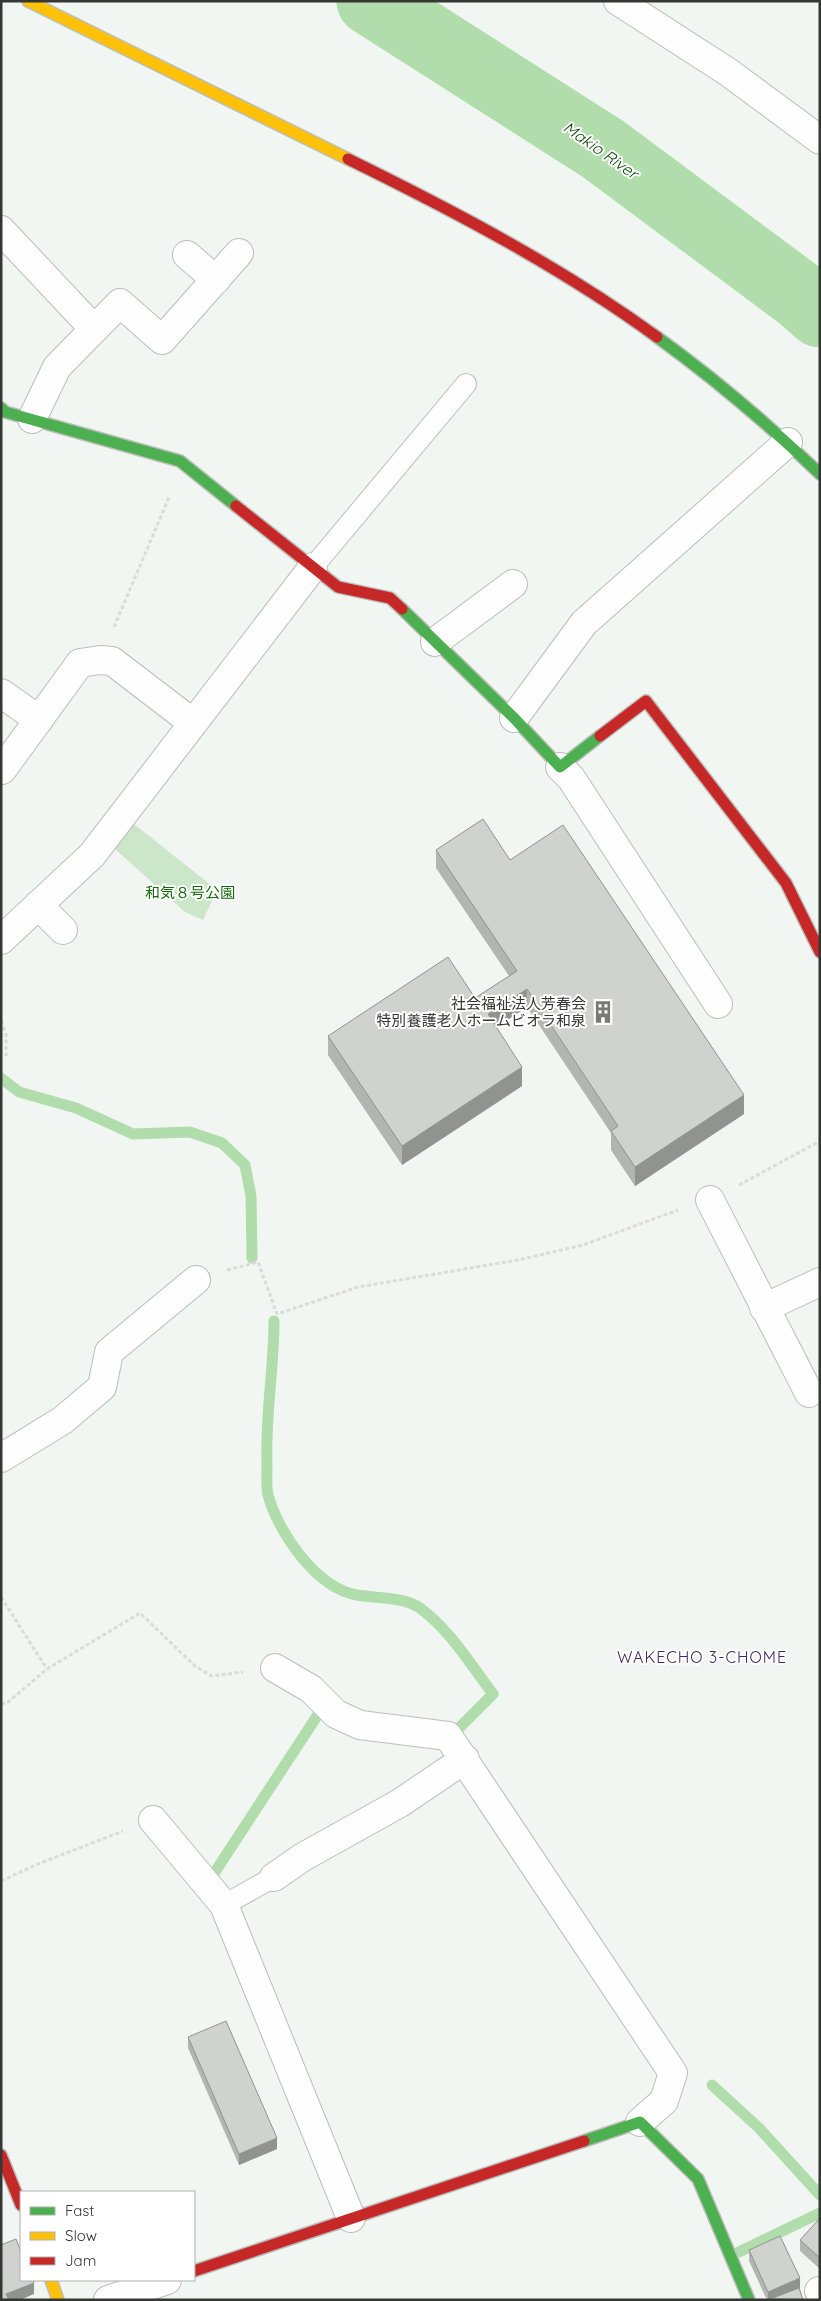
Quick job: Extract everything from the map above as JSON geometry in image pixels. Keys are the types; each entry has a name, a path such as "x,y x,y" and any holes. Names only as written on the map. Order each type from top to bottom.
{"street":[{"path":"28,1 383,175 476,224 601,300 689,359 788,442 820,474"},
{"path":"618,1 728,72 820,140"},
{"path":"1,230 94,329"},
{"path":"32,419 57,368 120,303 162,340 240,253"},
{"path":"188,255 216,280"},
{"path":"1,408 6,412 180,461 338,587 390,598 514,718 571,778 718,1004"},
{"path":"514,718 584,623 788,442"},
{"path":"1,940 92,855 314,567"},
{"path":"435,642 513,584"},
{"path":"2,770 80,663 100,660 112,661 193,723"},
{"path":"1,693 39,720"},
{"path":"560,767 646,701 786,883 820,952"},
{"path":"38,905 63,930"},
{"path":"710,1200 809,1393"},
{"path":"1,1458 63,1420 102,1387 109,1352 196,1280"},
{"path":"764,1308 820,1282"},
{"path":"195,2271 640,2122 664,2101 673,2073 448,1736 360,1725 336,1714 311,1688 275,1668"},
{"path":"274,1877 303,1857 400,1803 465,1759"},
{"path":"153,1820 224,1905 351,2218"},
{"path":"640,2122 698,2179 749,2300"},
{"path":"1,2155 20,2202"},
{"path":"51,2281 58,2300"},
{"path":"108,2300 164,2281"}],"lane":[{"path":"314,567 466,384"},
{"path":"224,1905 274,1877"}],"path":[{"path":"100,660 177,478 180,461"},
{"path":"1,1021 6,1034 6,1056"},
{"path":"196,1280 258,1262 277,1314 358,1287 518,1260 583,1245 710,1200 820,1141"},
{"path":"1,1596 47,1670"},
{"path":"1,1704 7,1703 47,1670 140,1613 195,1666 212,1676 275,1668"},
{"path":"1,1881 38,1864 153,1820"}],"green space":[{"name":"和気８号公園","path":"134,824 217,890 203,920 185,912 113,847"}],"building":[{"name":"社会福祉法人芳春会 特別養護老人ホームビオラ和泉","path":"483,819 510,860 563,825 744,1095 635,1167 611,1131 618,1126 527,989 488,1014 522,1067 402,1146 328,1036 448,957 475,998 517,971 436,850"},
{"path":"226,2021 277,2138 239,2154 188,2037"},
{"path":"820,2218 820,2258 800,2240"},
{"path":"780,2236 800,2278 768,2292 749,2250"},
{"path":"16,2239 20,2249 20,2281 33,2281 34,2283 6,2294 9,2300 1,2300 1,2245"},
{"path":"799,2288 803,2300 770,2299"}],"waterway":[{"name":"Makio River","path":"371,1 603,149 802,297 820,313"},
{"path":"1,1078 19,1092 76,1108 133,1134 190,1132 222,1143 245,1165 251,1196 252,1258"},
{"path":"274,1321 267,1446 267,1487 273,1510 280,1525 301,1556 327,1582 357,1595 414,1604 431,1617 450,1637 493,1694 457,1730"},
{"path":"211,1878 319,1713"},
{"path":"712,2085 759,2128 820,2195"},
{"path":"739,2252 820,2213"}],"traffic: fast":[{"path":"657,337 741,402 820,474"},
{"path":"1,408 5,412 180,461 236,506"},
{"path":"402,609 514,718 560,767 600,736"},
{"path":"584,2141 640,2122 698,2179 749,2300"}],"traffic: slow":[{"path":"28,1 348,159"},
{"path":"51,2281 58,2300"}],"traffic: jam":[{"path":"348,159 506,241 621,311 657,337"},
{"path":"236,506 338,587 390,598 402,609"},
{"path":"600,736 646,701 786,883 820,952"},
{"path":"195,2271 584,2141"},
{"path":"1,2155 20,2202"}],"place":[{"name":"社会福祉法人芳春会 特別養護老人ホームビオラ和泉","path":"603,1012"}],"district":[{"name":"WAKECHO 3-CHOME","path":"702,1657"}]}
